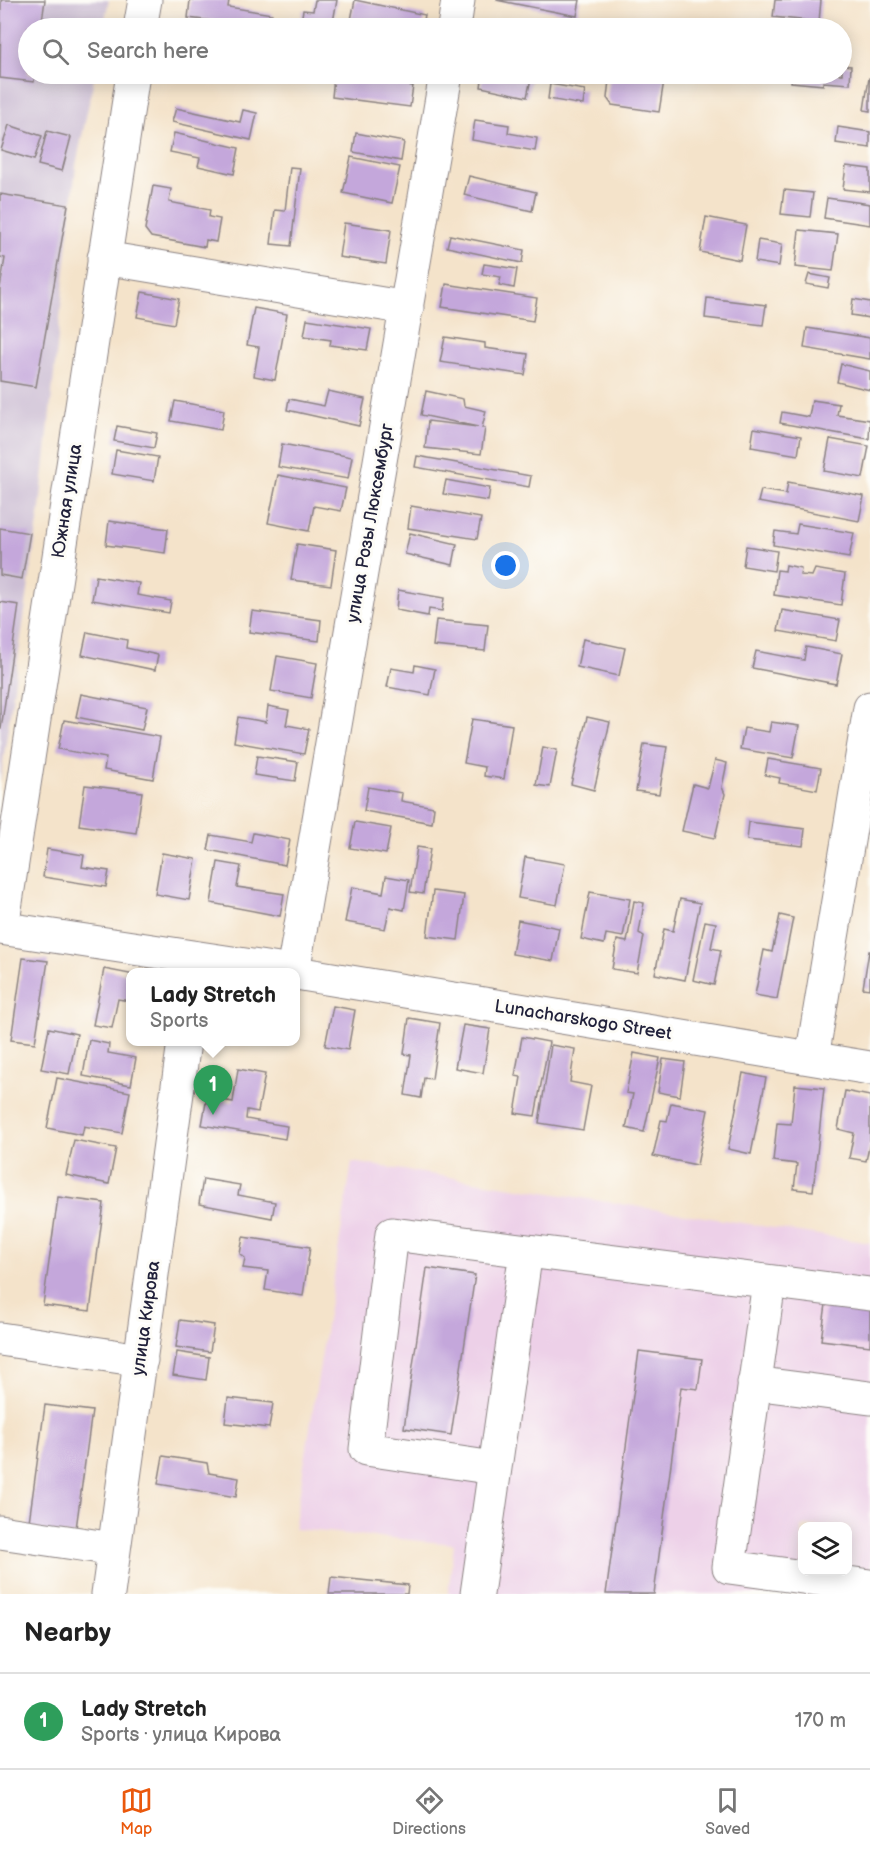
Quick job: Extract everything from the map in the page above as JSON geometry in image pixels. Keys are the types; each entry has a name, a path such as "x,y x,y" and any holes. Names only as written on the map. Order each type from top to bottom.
{"street":[{"path":"142,18 145,0"},
{"path":"455,18 458,0"},
{"name":"Южная улица","path":"1,928 131,84"},
{"name":"улица Розы Люксембург","path":"295,968 444,84"},
{"path":"104,258 406,308"},
{"path":"812,1058 862,806 870,708"},
{"name":"Lunacharskogo Street","path":"1,928 195,965 232,968"},
{"name":"Lunacharskogo Street","path":"300,974 870,1068"},
{"name":"улица Кирова","path":"108,1594 183,1046"},
{"path":"494,1468 366,1449 392,1234 870,1294"},
{"path":"477,1594 526,1251"},
{"path":"769,1282 729,1567 814,1586 870,1586"},
{"path":"0,1339 141,1360"},
{"path":"754,1383 870,1398"},
{"path":"0,1532 114,1549"}],"shaded area":[{"path":"0,0 109,0 105,18 18,18 18,84 93,84 76,165 40,508 0,782"},
{"path":"352,1162 870,1243 870,1594 448,1594 454,1544 294,1529"}],"building":[{"path":"1,0 45,0 42,18 18,18 18,80 0,78"},
{"path":"190,0 229,0 228,7 272,14 271,18 188,18"},
{"path":"315,0 337,0 334,18 302,18 303,10 313,11"},
{"path":"355,0 425,15 424,18 351,18"},
{"path":"496,0 580,0 577,16"},
{"path":"775,0 821,0 819,18 773,17"},
{"path":"870,78 870,111 864,110"},
{"path":"333,84 413,86 410,107 332,97"},
{"path":"481,84 530,84 527,97 481,87"},
{"path":"550,84 585,90 583,105 548,99"},
{"path":"609,84 663,84 659,112 612,105 607,98"},
{"path":"176,108 240,122 243,110 257,113 251,140 172,122"},
{"path":"475,120 509,125 508,133 537,138 535,151 472,140"},
{"path":"9,125 42,136 34,160 1,150"},
{"path":"838,127 870,132 870,148 836,143"},
{"path":"47,131 71,137 62,171 38,165"},
{"path":"174,133 239,148 234,174 198,166 200,158 170,152"},
{"path":"356,133 404,142 401,161 353,152"},
{"path":"351,157 400,167 392,203 343,193"},
{"path":"846,166 870,169 870,192 843,189"},
{"path":"290,167 300,168 291,246 271,244 275,210 285,211"},
{"path":"469,176 536,192 532,211 464,195"},
{"path":"153,186 171,189 169,202 210,210 209,217 220,219 216,242 206,240 205,247 151,237 145,229"},
{"path":"784,190 813,193 810,217 781,214"},
{"path":"0,194 68,205 36,387 0,381 0,288 5,258 0,257"},
{"path":"827,198 870,204 870,225 824,218"},
{"path":"706,217 746,225 740,260 700,252"},
{"path":"344,223 391,230 386,264 339,257"},
{"path":"799,230 838,234 833,271 795,267"},
{"path":"450,235 524,250 522,263 447,247"},
{"path":"758,240 782,244 779,266 755,262"},
{"path":"484,264 517,269 514,288 499,285 501,277 482,274"},
{"path":"809,274 830,278 828,288 806,284"},
{"path":"446,284 537,298 533,321 442,307"},
{"path":"142,292 179,299 174,324 137,317"},
{"path":"707,298 766,305 763,325 705,318"},
{"path":"853,299 870,302 870,318 851,315"},
{"path":"254,308 287,314 275,380 254,376 259,347 247,345"},
{"path":"307,319 371,329 367,350 330,345 331,340 304,336"},
{"path":"807,328 870,338 870,359 804,348"},
{"path":"445,337 485,343 485,348 528,354 525,375 440,362"},
{"path":"841,364 870,371 870,390 837,382"},
{"path":"328,391 365,399 359,426 287,410 289,399 324,406"},
{"path":"426,391 463,399 464,406 486,411 482,428 485,428 481,454 425,448 428,421 478,427 421,415"},
{"path":"812,400 839,404 837,415 870,420 869,439 780,423 782,412 809,417"},
{"path":"175,401 224,410 221,430 171,421"},
{"path":"117,426 157,433 154,448 114,441"},
{"path":"754,428 801,436 798,455 751,447"},
{"path":"830,439 869,446 863,478 824,471"},
{"path":"282,444 352,457 348,479 278,467"},
{"path":"116,450 158,457 154,481 112,474"},
{"path":"417,456 531,476 529,487 415,467"},
{"path":"278,475 346,488 341,511 314,506 309,531 268,523"},
{"path":"446,480 490,488 488,501 443,494"},
{"path":"788,482 864,496 859,521 758,502 761,490 786,494"},
{"path":"411,506 481,518 477,539 408,528"},
{"path":"109,521 168,529 165,553 106,545"},
{"path":"798,524 854,533 849,558 773,545 775,531 796,534"},
{"path":"0,528 30,533 22,579 0,575"},
{"path":"410,533 457,544 453,565 405,554"},
{"path":"297,544 336,550 331,585 291,580"},
{"path":"746,546 777,551 774,571 743,566"},
{"path":"786,565 801,568 800,575 812,576 815,569 845,574 841,605 774,595 777,570 785,571"},
{"path":"96,576 139,583 137,595 171,601 169,613 92,600"},
{"path":"398,590 444,598 442,611 429,609 428,616 396,610"},
{"path":"0,602 19,605 1,729 0,729"},
{"path":"782,610 840,620 836,641 778,631"},
{"path":"252,611 321,620 319,641 249,632"},
{"path":"436,620 488,625 485,651 433,646"},
{"path":"87,632 127,640 126,648 158,655 155,670 82,655"},
{"path":"583,639 625,648 619,676 577,667"},
{"path":"806,647 842,654 836,684 752,668 756,651 804,660"},
{"path":"277,656 317,663 311,698 271,691"},
{"path":"415,665 435,669 430,695 387,687 391,668 414,672"},
{"path":"81,694 147,707 142,730 76,717"},
{"path":"268,706 289,710 286,725 309,729 304,754 234,742 238,717 266,722"},
{"path":"587,717 610,722 594,790 571,784"},
{"path":"472,719 512,725 504,779 484,776 485,767 464,763"},
{"path":"64,720 160,737 153,779 104,770 106,758 58,749"},
{"path":"771,722 799,726 793,758 740,749 744,728 769,732"},
{"path":"644,744 667,747 659,794 636,791"},
{"path":"543,747 557,750 550,787 536,785"},
{"path":"257,756 298,762 295,781 254,775"},
{"path":"768,759 821,768 817,790 779,783 780,778 765,775"},
{"path":"715,760 727,763 722,787 725,794 715,838 682,831 693,784 708,788"},
{"path":"85,785 142,792 136,833 79,825"},
{"path":"368,787 402,793 401,801 434,807 432,823 364,811"},
{"path":"355,822 391,828 386,854 350,848"},
{"path":"749,822 805,829 803,846 747,840"},
{"path":"253,833 290,840 285,865 208,850 211,835 251,842"},
{"path":"417,847 430,849 423,894 410,892"},
{"path":"47,849 84,855 82,867 109,871 106,887 43,877"},
{"path":"162,853 196,859 189,900 155,894"},
{"path":"525,857 565,864 557,905 518,898"},
{"path":"218,862 241,866 237,887 284,894 280,916 211,903"},
{"path":"386,876 409,880 404,910 390,907 385,929 345,922 352,887 383,893"},
{"path":"433,891 464,895 458,940 427,936"},
{"path":"590,892 630,899 623,937 606,934 604,944 581,939"},
{"path":"680,899 700,903 685,980 655,974 664,929 673,931"},
{"path":"634,901 644,903 639,933 644,936 637,973 612,969 617,940 627,942"},
{"path":"780,915 793,918 777,999 755,995 764,950 772,952"},
{"path":"518,920 559,928 553,961 512,954"},
{"path":"705,921 716,923 711,948 721,950 714,985 693,980"},
{"path":"870,951 870,989 863,988"},
{"path":"23,958 48,961 35,1043 11,1040"},
{"path":"104,969 126,973 126,1000 118,999 112,1028 93,1025"},
{"path":"333,1006 355,1010 348,1050 325,1046"},
{"path":"409,1018 440,1023 432,1079 424,1078 421,1098 405,1095 411,1055 404,1054"},
{"path":"463,1025 490,1029 483,1073 455,1068"},
{"path":"49,1028 77,1034 69,1074 41,1069"},
{"path":"522,1037 549,1042 535,1116 515,1113 521,1077 515,1076"},
{"path":"89,1040 109,1044 108,1053 136,1058 131,1085 83,1076"},
{"path":"551,1045 575,1049 570,1082 591,1086 583,1130 539,1123"},
{"path":"634,1053 660,1058 644,1132 626,1128 633,1094 626,1093"},
{"path":"663,1059 685,1062 680,1096 658,1092"},
{"path":"238,1069 265,1074 258,1112 247,1110 246,1119 287,1126 285,1139 202,1125 207,1097 233,1102"},
{"path":"743,1073 766,1078 751,1154 728,1149"},
{"path":"57,1078 130,1092 122,1133 84,1126 82,1135 47,1128"},
{"path":"795,1085 824,1088 813,1191 794,1189 797,1164 773,1161 777,1123 791,1124"},
{"path":"845,1091 870,1096 870,1142 866,1161 849,1158 854,1133 838,1129"},
{"path":"671,1103 708,1110 697,1165 653,1156 661,1120 667,1121"},
{"path":"74,1140 116,1148 109,1184 66,1175"},
{"path":"203,1179 240,1185 238,1195 275,1202 272,1218 199,1204"},
{"path":"58,1197 104,1203 90,1311 43,1305"},
{"path":"243,1237 310,1247 303,1296 265,1290 268,1271 243,1268 245,1258 240,1254"},
{"path":"427,1268 475,1275 451,1435 404,1428"},
{"path":"828,1290 870,1295 870,1346 821,1340"},
{"path":"180,1320 214,1325 210,1352 176,1347"},
{"path":"639,1351 702,1359 698,1389 681,1387 654,1594 606,1594"},
{"path":"177,1352 209,1357 206,1380 173,1375"},
{"path":"228,1398 273,1403 269,1428 225,1423"},
{"path":"45,1405 92,1411 75,1536 28,1529"},
{"path":"163,1456 207,1463 209,1473 239,1478 236,1497 158,1484"},
{"path":"331,1577 408,1585 407,1594 329,1594"}],"place":[{"name":"Lady Stretch","path":"213,1115"}]}
